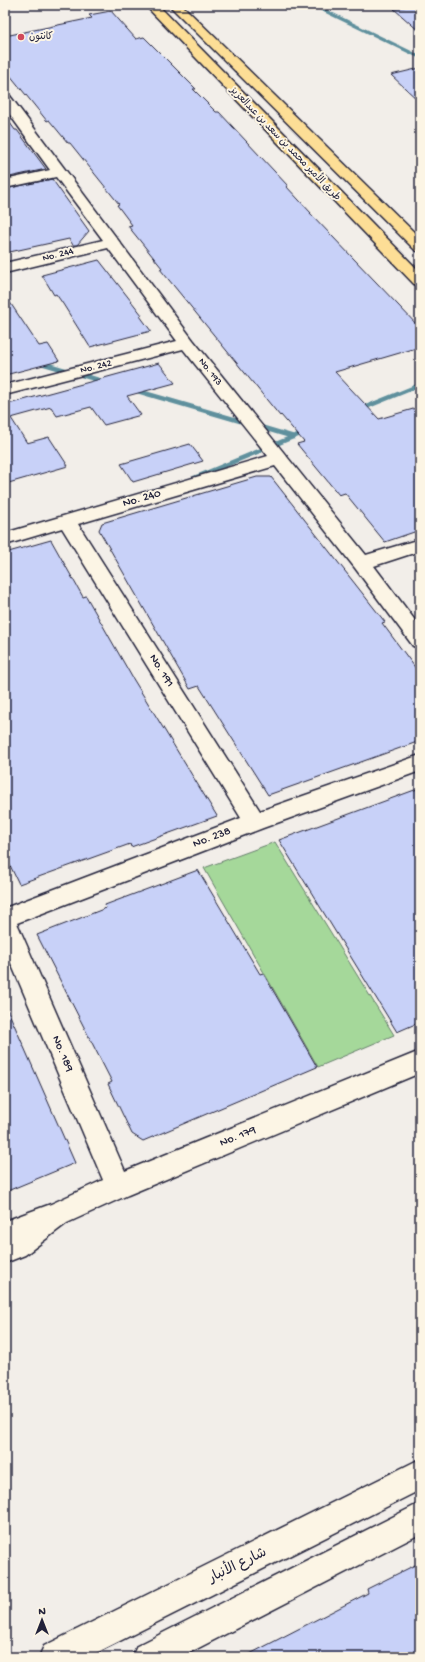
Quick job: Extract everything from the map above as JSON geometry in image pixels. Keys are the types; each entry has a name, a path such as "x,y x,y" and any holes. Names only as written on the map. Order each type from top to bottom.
{"main road":[{"name":"طريق الأمير محمد بن سعد بن عبدالعزيز","path":"151,5 420,281"},
{"name":"طريق الأمير محمد بن سعد بن عبدالعزيز","path":"175,5 420,247"}],"street":[{"name":"No. 193","path":"5,100 187,343 362,563 420,641"},
{"path":"5,124 21,121"},
{"path":"5,184 59,172"},
{"name":"No. 244","path":"5,268 111,243"},
{"name":"No. 242","path":"5,390 187,343"},
{"name":"No. 240","path":"5,539 279,459"},
{"name":"No. 191","path":"67,521 255,822"},
{"path":"362,563 420,545"},
{"name":"No. 238","path":"5,918 255,822 420,763"},
{"name":"No. 189","path":"5,922 119,1186"},
{"name":"No. 179","path":"58,1214 119,1186 420,1062"},
{"path":"5,1234 58,1214"},
{"path":"5,1250 16,1246 58,1214"},
{"name":"شارع الأنبار","path":"55,1657 420,1474"},
{"path":"148,1657 420,1518"}],"green space":[{"path":"275,842 394,1035 318,1067 204,868"}],"building":[{"path":"420,5 420,32 394,9"},
{"path":"111,11 136,39 144,37 196,89 193,89 216,112 219,112 288,186 286,186 310,213 420,328 420,347 335,372 379,419 420,407 420,530 385,542 345,493 339,495 297,444 304,442 281,415 280,416 160,269 162,268 128,226 132,225 117,205 119,204 70,143 68,143 49,120 47,121 5,69 5,36 92,18 89,15"},
{"path":"420,68 420,102 391,75"},
{"path":"5,116 15,130 17,130 46,169 5,178"},
{"path":"52,179 89,231 77,245 73,245 69,239 5,253 5,189"},
{"path":"99,260 142,315 140,316 151,331 90,347 63,304 56,294 54,295 42,275"},
{"path":"5,295 39,346 48,344 59,361 5,375"},
{"path":"159,363 175,383 127,396 141,415 104,425 91,407 57,416 51,407 11,418 27,443 49,437 68,466 5,484 5,405"},
{"path":"190,444 203,461 133,482 121,464"},
{"path":"257,477 271,477 385,622 382,623 420,674 420,741 268,795 199,686 190,689 99,530 102,523"},
{"path":"51,540 83,597 86,596 132,677 217,816 131,847 130,844 19,884 5,855 5,553"},
{"path":"420,788 420,1022 397,1032 279,840"},
{"path":"198,870 260,974 263,973 317,1067 143,1141 132,1134 108,1084 112,1082 37,935 106,908 105,905"},
{"path":"5,1004 75,1163 5,1192"},
{"path":"415,1565 420,1575 420,1657 244,1657 368,1593 367,1589"}],"waterway":[{"path":"313,5 420,57"},
{"path":"38,362 105,382"},
{"path":"361,409 420,385"},
{"path":"134,390 247,423"},
{"path":"257,426 293,437"},
{"path":"293,437 305,432"},
{"path":"194,478 293,437"}],"place":[{"name":"كانتون","path":"21,37"}]}
